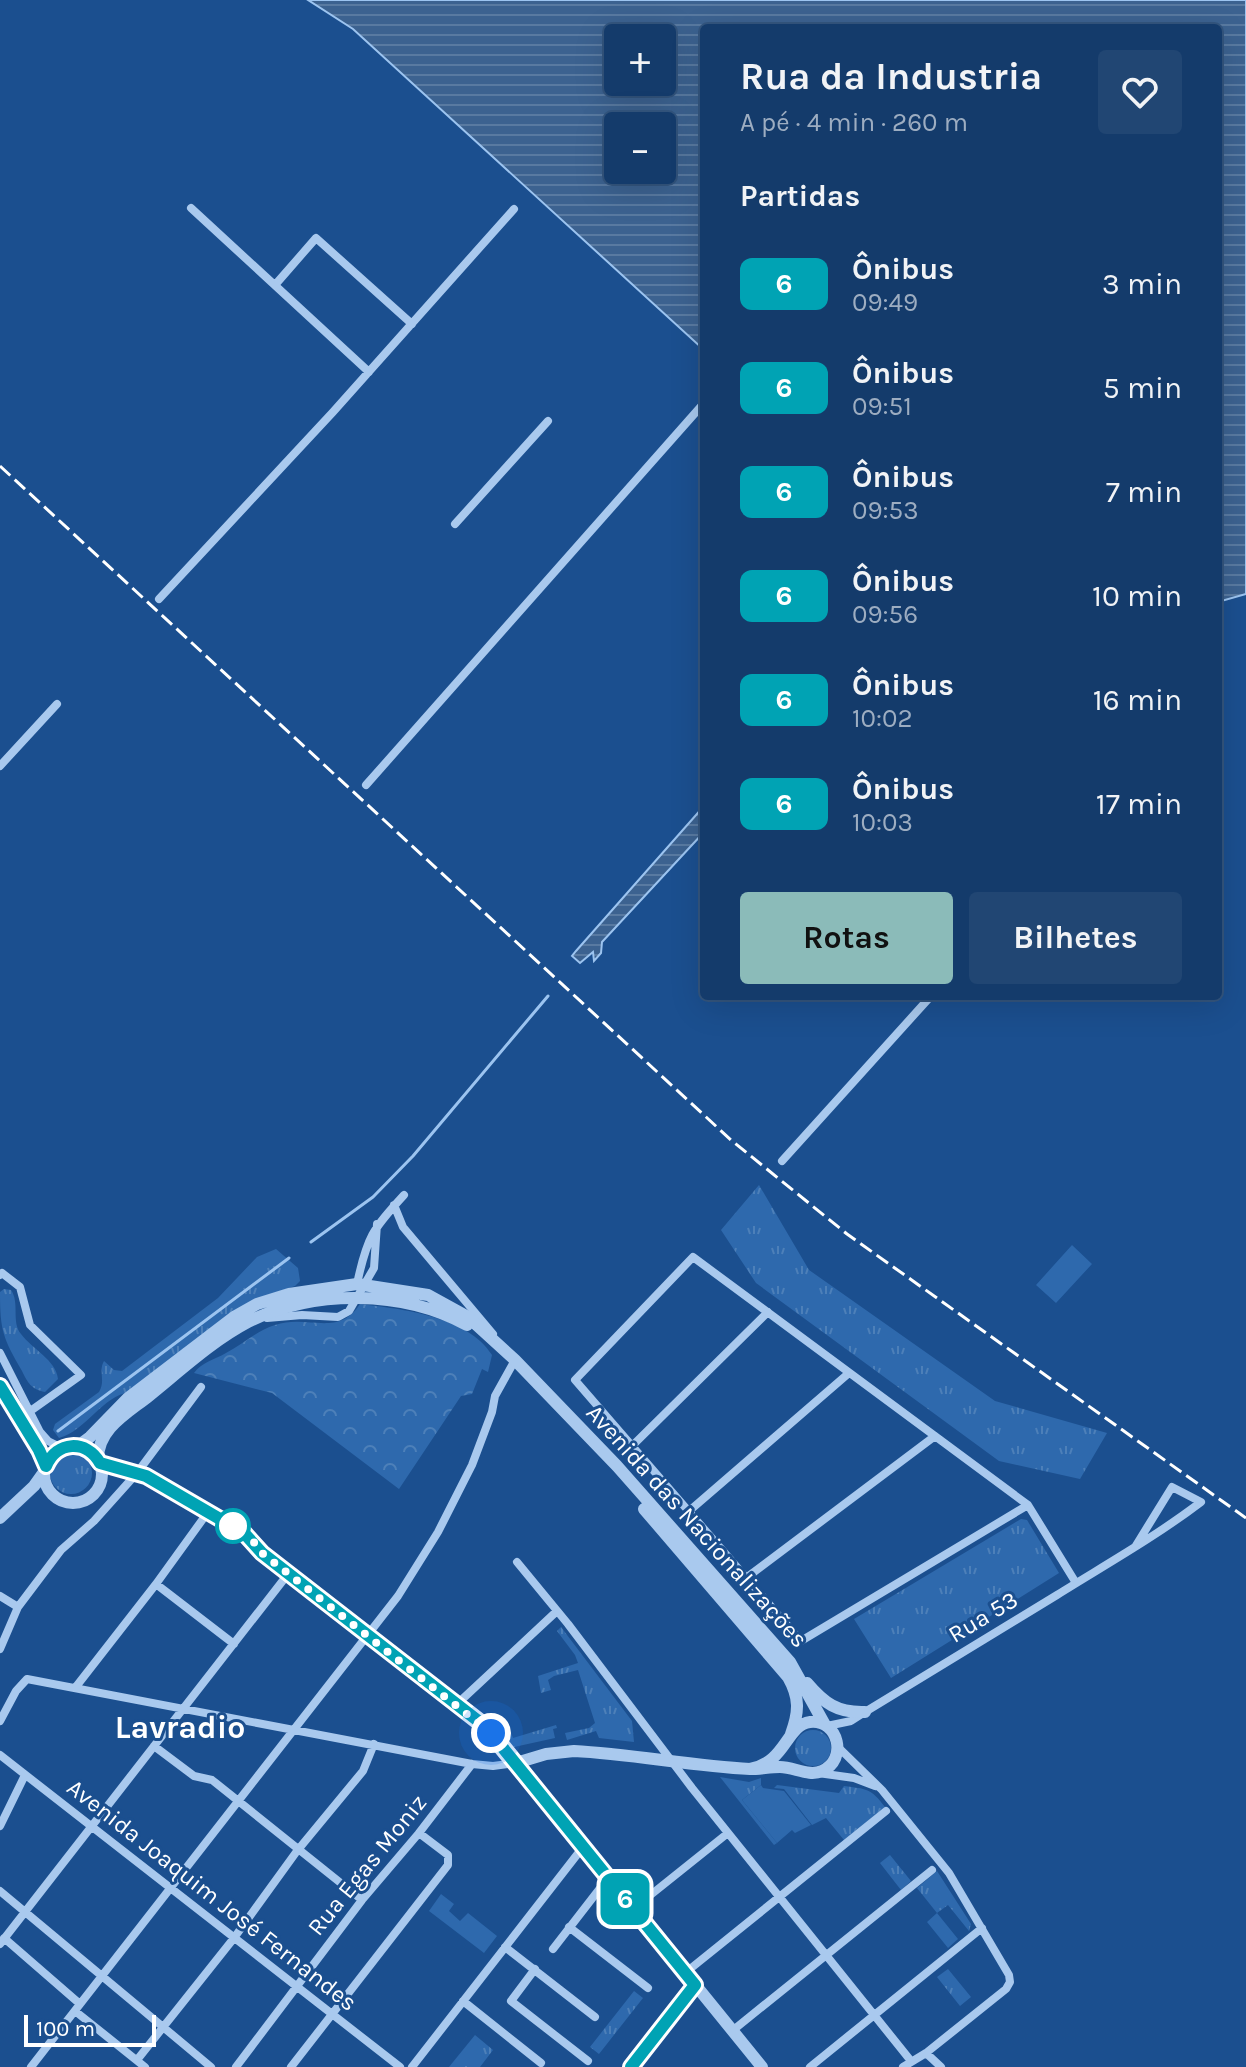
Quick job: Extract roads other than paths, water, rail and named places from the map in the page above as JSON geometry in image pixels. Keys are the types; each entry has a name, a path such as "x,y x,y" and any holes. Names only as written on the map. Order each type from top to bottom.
{"street":[{"path":"191,208 369,372"},
{"path":"159,599 369,372 514,209"},
{"path":"275,285 316,238 412,324"},
{"path":"366,785 700,408"},
{"path":"455,524 548,421"},
{"path":"0,766 57,704"},
{"path":"782,1161 927,1000"},
{"path":"360,1289 368,1238 404,1195"},
{"path":"31,2067 398,1596 438,1532 472,1465 495,1396 515,1360 403,1227 394,1205"},
{"path":"360,1289 375,1264 377,1224"},
{"path":"1028,1505 801,1641 575,1380 693,1257 1028,1505 1076,1583"},
{"path":"0,1275 2,1273 20,1287 30,1325 81,1375 29,1412"},
{"name":"Avenida das Nacionalizações","path":"97,1491 101,1482 98,1448 102,1438 190,1362 252,1320 286,1307 360,1289"},
{"name":"Avenida das Nacionalizações","path":"78,1446 128,1398 244,1311 289,1294 360,1289 428,1295 468,1317 515,1360 617,1466 796,1671 826,1726"},
{"path":"631,1447 768,1312"},
{"path":"0,1353 44,1437 62,1448"},
{"path":"688,1512 849,1373"},
{"path":"0,1386 39,1450 45,1479 58,1499 75,1503 91,1497 110,1477 132,1472"},
{"path":"0,1649 18,1607 61,1550 94,1521 201,1387"},
{"name":"Avenida das Nacionalizações","path":"555,1402 788,1677 799,1708 790,1738"},
{"path":"746,1578 935,1436"},
{"path":"0,1518 21,1500 52,1455 62,1448 78,1446 89,1450 99,1461 132,1472 244,1533 288,1574 486,1727 762,2067"},
{"name":"Rua 53","path":"826,1726 851,1721 1135,1547 1175,1522 1201,1502 1172,1487 1135,1547"},
{"path":"21,1500 52,1493"},
{"path":"75,1688 208,1512"},
{"path":"517,1562 692,1788 874,2015 907,2064 926,2053 1006,1989 1010,1982 1009,1975 949,1873 882,1790 838,1746"},
{"path":"145,2067 2,1941 288,1574"},
{"path":"156,1584 234,1644"},
{"path":"0,1596 18,1607"},
{"path":"456,1705 557,1611"},
{"path":"796,1671 830,1707 846,1712 865,1712"},
{"path":"0,1722 16,1691 27,1679 472,1764 493,1766 574,1751 750,1769 799,1770 854,1778 882,1790"},
{"name":"Rua 53","path":"838,1746 851,1721"},
{"path":"750,1769 774,1759 802,1724 818,1723 826,1726 836,1738 838,1746 830,1767 816,1773"},
{"path":"790,1738 789,1757 799,1770"},
{"path":"137,2060 234,1938 297,1851 363,1771 374,1744"},
{"path":"154,1746 194,1776 212,1780 362,1900"},
{"name":"Avenida Joaquim José Fernandes","path":"0,1755 400,2067"},
{"name":"Rua Egas Moniz","path":"236,2067 362,1900 472,1764"},
{"path":"0,1826 25,1775"},
{"path":"685,1973 886,1811"},
{"path":"291,2067 450,1862 448,1855 419,1833"},
{"path":"633,1909 728,1833"},
{"path":"412,2067 583,1847"},
{"path":"732,2031 932,1870"},
{"path":"553,1949 608,1878"},
{"path":"0,1891 211,2067"},
{"path":"569,1927 648,1988"},
{"path":"810,2067 982,1928"},
{"path":"505,1947 595,2017"},
{"path":"535,1969 511,2001 588,2061"},
{"path":"632,2067 695,1985"},
{"path":"463,2001 541,2063"},
{"path":"926,2053 941,2067"}],"waterway":[{"path":"311,1242 373,1197 413,1156 548,996"},
{"path":"58,1431 289,1258"}],"railway":[{"path":"0,466 731,1140 847,1234 1246,1518"}],"district":[{"name":"Lavradio","path":"180,1727"}]}
